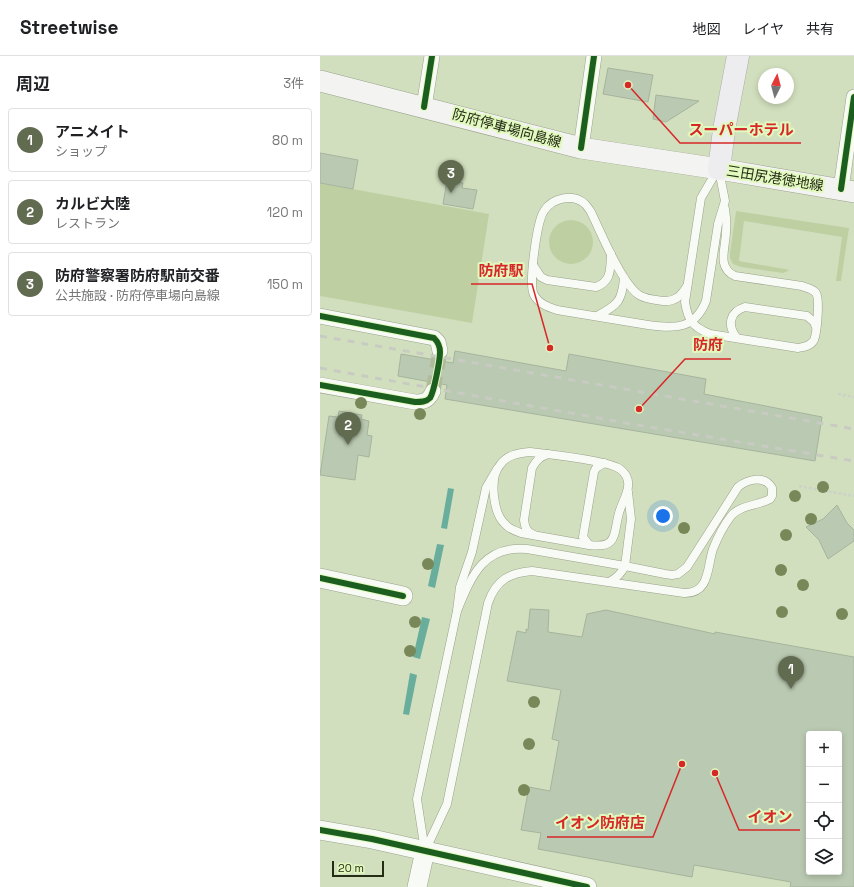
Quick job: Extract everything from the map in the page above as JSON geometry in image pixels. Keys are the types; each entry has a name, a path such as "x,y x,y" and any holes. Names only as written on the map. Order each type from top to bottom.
{"main road":[{"path":"719,169 724,130 738,56"},
{"name":"防府停車場向島線","path":"320,81 580,148 719,169"},
{"name":"三田尻港徳地線","path":"719,169 847,190"}],"street":[{"path":"424,107 432,56"},
{"path":"580,148 594,56"},
{"path":"847,190 854,97"},
{"path":"320,316 434,338 438,342 440,351"},
{"path":"320,385 415,402 423,402 429,399 433,391"},
{"path":"320,578 403,596"},
{"path":"320,830 372,839 587,887"},
{"path":"417,887 425,851"}],"lane":[{"path":"719,169 725,202 726,231 723,259 724,266 729,273 735,276 802,286 811,289 819,300 814,340 810,345 798,348 710,334 699,330 691,322 686,312 685,302 701,198 719,169"},
{"path":"687,286 680,296 674,300 659,300 644,297 638,294 624,278 591,212 584,203 574,199 564,198 556,201 544,211 540,220 533,265 532,286 534,294 539,301 546,307 557,310 663,328 676,328 691,322 702,310 706,301 718,224 725,202"},
{"path":"533,265 541,276 547,280 596,287 603,284 608,277 612,253"},
{"path":"597,316 612,308 619,301 624,278"},
{"path":"737,338 732,332 732,316 737,309 745,307 807,316 814,322 816,327"},
{"path":"425,851 418,799 457,611 460,586 472,552 486,488 500,464 509,456 518,453 530,452 549,454 613,465 626,474 631,519 625,566 622,573 609,582"},
{"path":"535,536 529,533 524,526 532,468 541,456 549,454"},
{"path":"589,545 583,537 594,472 596,468 604,463"},
{"path":"497,469 494,493 498,515 504,524 511,529 535,536 589,545 604,545 611,541 614,537 619,514 628,491"},
{"path":"425,851 447,804 488,604 491,593 497,585 510,576 520,572 532,571 684,592 695,592 703,585 714,549 730,516 738,510 770,499 773,492 770,485 762,480 750,480 743,482 738,486 693,557 683,571 678,574 665,574 516,548 495,554 484,562 475,572 467,586 457,611"}],"path":[{"path":"838,394 854,397"},
{"path":"799,486 854,496"}],"green space":[{"path":"320,183 489,214 472,323 320,296"},
{"path":"736,211 849,228 841,281 836,281 842,237 744,221 739,261 790,270 783,273 741,267 733,264 730,258 730,253"},
{"path":"571,220 583,224 589,230 593,242 589,254 583,260 571,264 559,260 553,254 549,242 553,230 559,224"}],"water":[{"path":"448,488 454,489 447,529 441,528"},
{"path":"437,544 444,545 435,588 428,586"},
{"path":"422,617 430,619 420,659 413,657"},
{"path":"410,673 417,675 409,715 403,714"}],"building":[{"path":"608,68 653,75 648,102 603,94"},
{"path":"656,95 699,101 666,122 653,119"},
{"path":"320,153 358,160 353,189 320,183"},
{"path":"447,180 463,183 462,188 477,190 473,209 443,204"},
{"path":"455,351 566,371 569,354 706,379 704,394 822,417 815,461 445,399 447,385 398,376 401,354 453,363"},
{"path":"339,411 362,415 361,419 369,421 367,435 372,436 369,457 358,455 355,480 320,475 329,416 338,417"},
{"path":"837,505 847,523 854,530 854,541 828,559 819,540 806,527 823,519"},
{"path":"530,609 549,610 548,632 582,637 587,614 606,610 715,634 715,632 854,657 854,887 790,887 791,882 694,865 692,877 538,849 541,833 521,830 529,787 550,791 559,741 552,739 561,690 507,681 517,631 526,633 526,629 528,630"}],"tunnel":[{"path":"433,391 440,351"}],"railway":[{"path":"320,336 854,429"},
{"path":"320,368 637,425 854,461"}],"cycle path":[{"path":"424,107 432,56"},
{"path":"581,148 594,56"},
{"path":"841,189 854,97"},
{"path":"320,316 434,338 440,348 438,368 433,389 430,398 425,401 415,402 320,385"},
{"path":"320,578 403,596"},
{"path":"320,830 372,839 587,887"}],"place":[{"name":"スーパーホテル","path":"628,85"},
{"name":"防府警察署防府駅前交番","path":"451,193"},
{"name":"防府駅","path":"550,348"},
{"name":"防府","path":"639,409"},
{"name":"カルビ大陸","path":"348,445"},
{"name":"アニメイト","path":"791,689"},
{"name":"イオン防府店","path":"682,764"},
{"name":"イオン","path":"715,773"}]}
